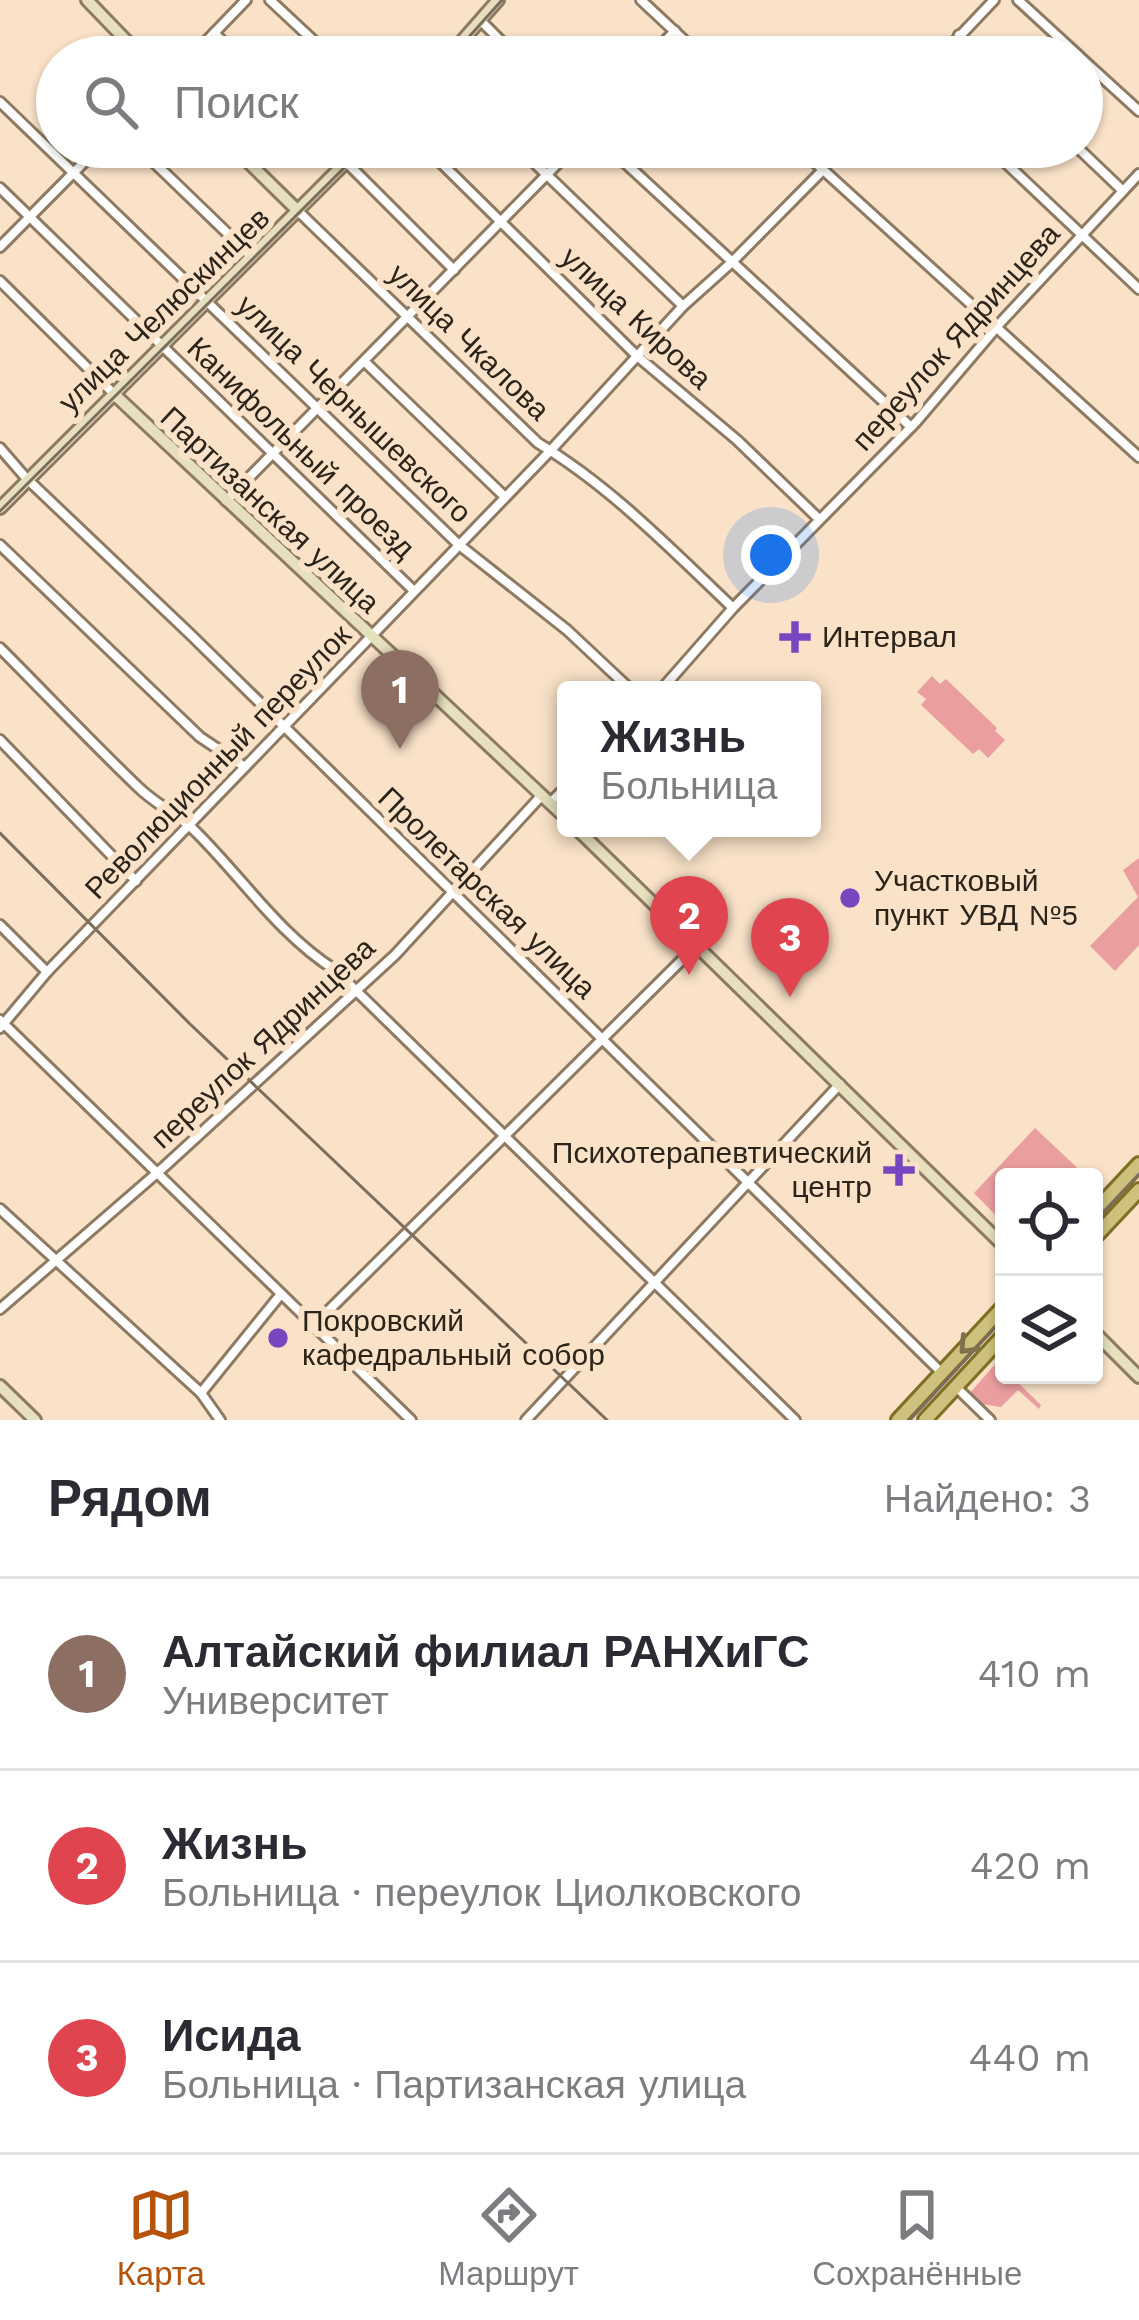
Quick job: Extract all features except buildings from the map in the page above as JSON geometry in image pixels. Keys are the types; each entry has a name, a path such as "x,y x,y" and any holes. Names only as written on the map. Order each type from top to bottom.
{"main road":[{"path":"87,0 122,36"},
{"path":"466,36 498,0"},
{"name":"улица Чкалова","path":"253,168 298,212"},
{"name":"улица Челюскинцев","path":"0,508 341,168"},
{"name":"Партизанская улица","path":"115,395 557,810"},
{"path":"586,837 995,1237"},
{"path":"1103,1202 1139,1164"},
{"path":"1103,1228 1139,1190"},
{"path":"898,1420 995,1316"},
{"path":"1103,1342 1139,1377"},
{"path":"909,1408 924,1420 995,1345"},
{"path":"0,1386 35,1420"}],"street":[{"path":"211,36 246,0"},
{"path":"270,0 309,36"},
{"path":"641,0 680,36"},
{"path":"959,35 994,0"},
{"path":"1018,0 1057,36"},
{"path":"480,20 496,36"},
{"path":"670,36 675,31"},
{"path":"214,33 217,36"},
{"path":"1103,78 1139,111"},
{"name":"улица Чернышевского","path":"0,102 36,137"},
{"name":"улица Чернышевского","path":"68,168 458,544 621,681"},
{"path":"0,247 76,168"},
{"path":"160,168 252,257"},
{"path":"351,168 454,269"},
{"name":"улица Кирова","path":"446,168 637,356 737,440 819,519"},
{"path":"540,168 683,306"},
{"path":"225,501 552,168"},
{"path":"630,168 911,427"},
{"path":"1011,168 1139,289"},
{"path":"1099,168 1123,191"},
{"path":"823,170 1139,458"},
{"name":"Революционный переулок","path":"1,1024 683,306 823,170"},
{"name":"переулок Ядринцева","path":"669,681 911,427 1139,174"},
{"name":"Канифольный проезд","path":"0,188 414,591"},
{"name":"улица Чкалова","path":"298,212 538,443 552,449 652,530 734,608"},
{"name":"Партизанская улица","path":"0,281 115,395"},
{"path":"365,362 506,497"},
{"name":"Пролетарская улица","path":"0,448 27,480 942,1373"},
{"path":"0,545 200,737 245,767"},
{"path":"0,648 141,790 190,826 288,934 356,991 795,1420"},
{"path":"0,740 136,881"},
{"name":"переулок Ядринцева","path":"0,1309 356,991 557,793"},
{"path":"0,926 47,972"},
{"path":"314,1326 698,944"},
{"path":"1,1024 411,1420"},
{"path":"526,1420 840,1084"},
{"path":"0,1209 201,1393 218,1420"},
{"path":"201,1393 281,1294"},
{"path":"956,1387 990,1420"}],"shaded area":[{"path":"932,676 940,684 946,679 997,728 1005,740 988,758 979,749 973,754 921,705 926,699 917,692"},
{"path":"1139,858 1139,945 1115,971 1090,946 1138,897 1123,870"},
{"path":"1035,1128 1077,1168 997,1168"},
{"path":"995,1171 995,1215 974,1193"},
{"path":"995,1364 995,1384 1019,1384 1041,1405 1039,1409 1018,1390 1001,1407 981,1404 970,1393"}],"tram line":[{"path":"470,36 502,0"},
{"path":"0,511 344,168"},
{"path":"0,833 190,1024 607,1420"},
{"path":"1103,1212 1139,1174"},
{"path":"910,1420 995,1328"}],"place":[{"name":"Интервал","path":"795,637"},
{"name":"Алтайский филиал РАНХиГС","path":"400,749"},
{"name":"Участковый пункт УВД №5","path":"850,898"},
{"name":"Жизнь","path":"689,975"},
{"name":"Исида","path":"790,997"},
{"name":"Психотерапевтический центр","path":"899,1170"},
{"name":"Покровский кафедральный собор","path":"278,1338"}]}
